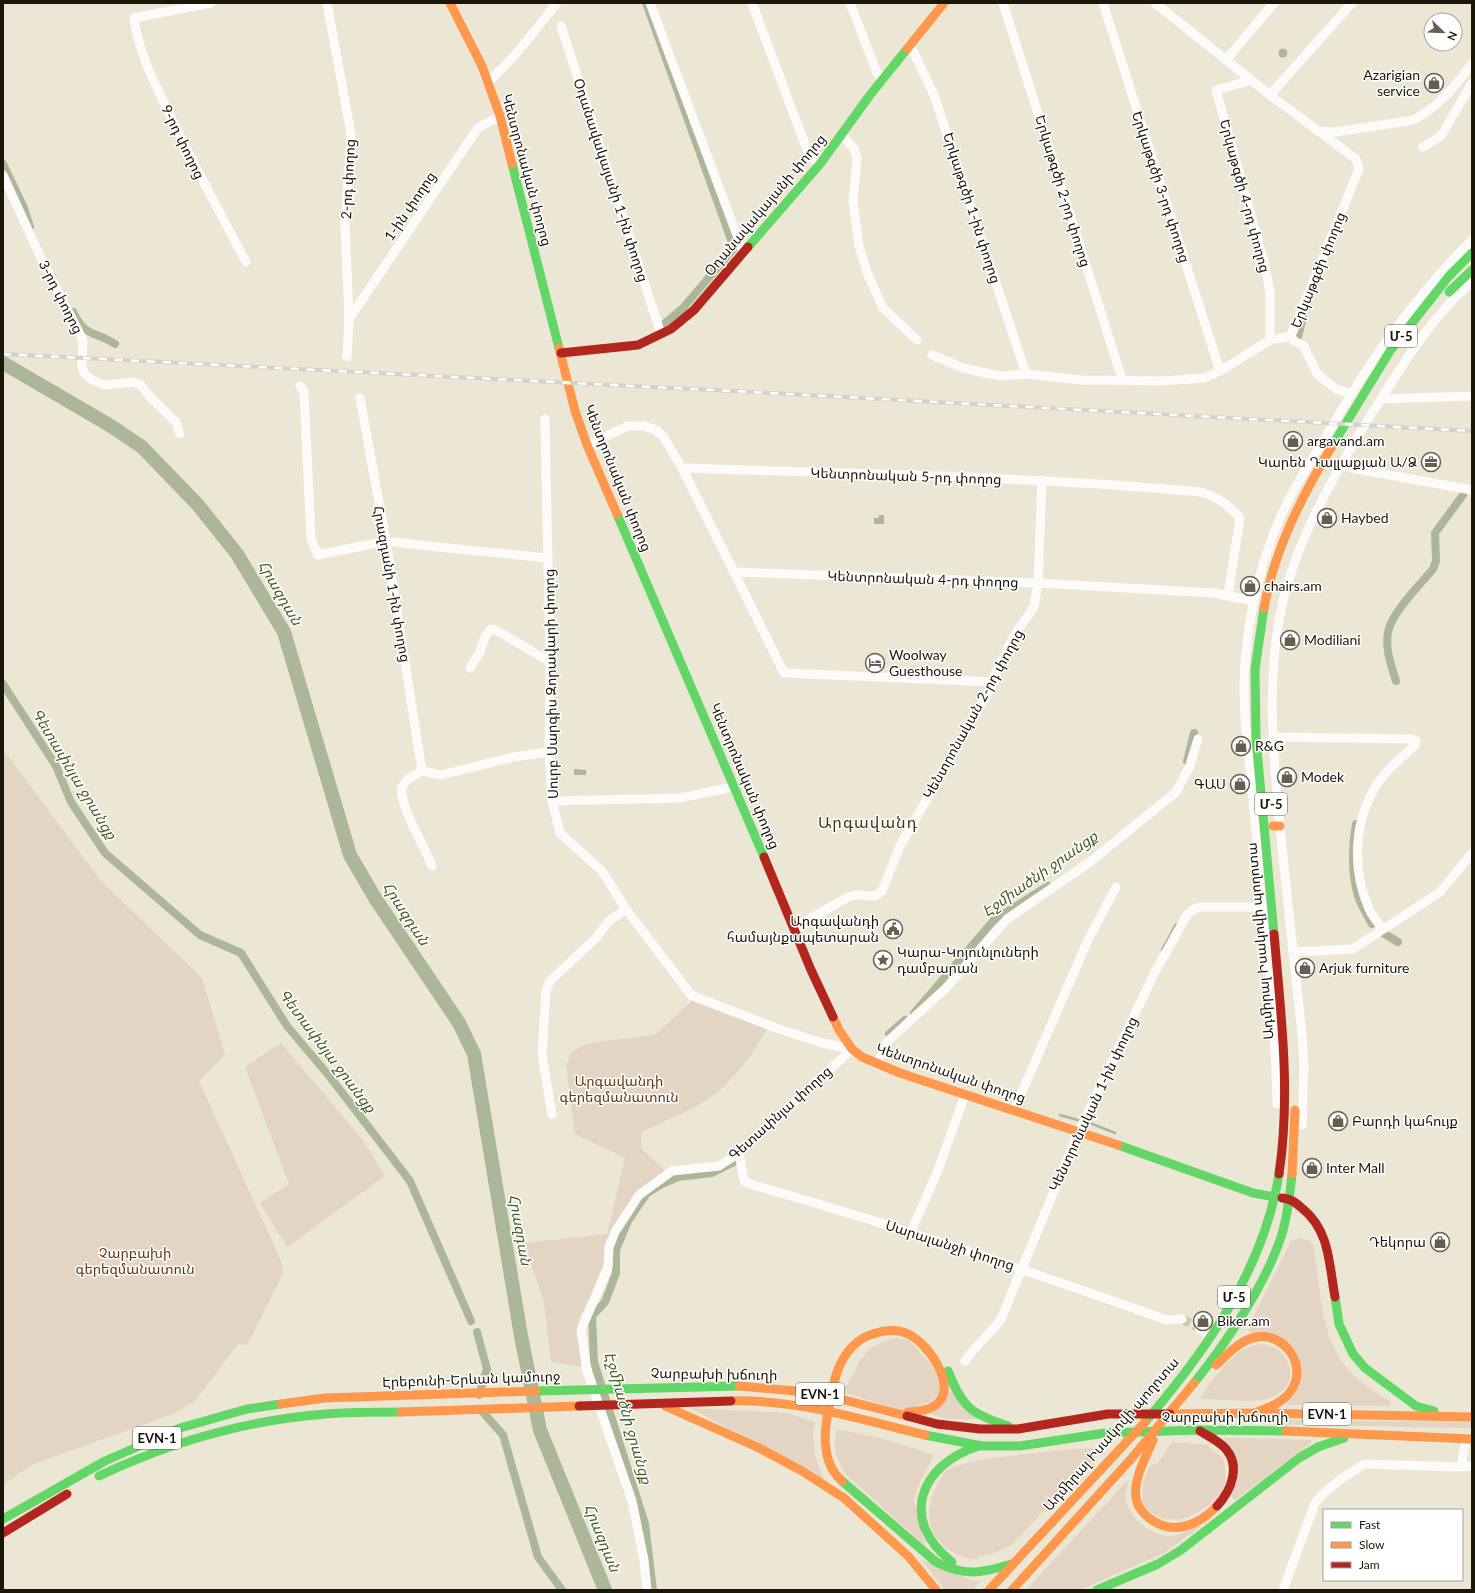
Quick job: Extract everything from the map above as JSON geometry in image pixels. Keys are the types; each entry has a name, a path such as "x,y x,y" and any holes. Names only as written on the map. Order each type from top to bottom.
{"main road":[{"path":"450,3 488,82"},
{"name":"Օդանավակայանի փողոց","path":"562,357 638,345 671,329 694,310 744,254 820,164 882,80 944,3"},
{"name":"Կենտրոնական փողոց","path":"488,82 500,116 573,402 587,445 836,1024 852,1050 877,1064 965,1095 1079,1131 1253,1193 1290,1199"},
{"name":"Ադմիրալ Իսակովի պողոտա","path":"989,1590 1019,1556 1112,1458 1173,1387 1210,1336 1248,1272 1267,1228 1280,1173 1286,1105 1285,1057 1255,712 1255,669 1266,594 1289,526 1312,480 1360,400 1390,351 1449,276 1472,253"},
{"name":"Ադմիրալ Իսակովի պողոտա","path":"1012,1590 1131,1460 1193,1386 1216,1355 1257,1288 1281,1234 1290,1199 1293,1175 1296,1101 1294,1050 1276,826 1264,710 1266,667 1275,599 1286,562 1299,530 1347,447 1376,401 1392,365 1425,320 1457,283 1472,270"},
{"path":"1244,713 1255,712"},
{"path":"1290,1199 1308,1213 1318,1225 1325,1238 1338,1324 1353,1354 1365,1368 1416,1406 1453,1417"},
{"path":"844,1498 832,1482 820,1456 818,1436 822,1426 837,1357 852,1337 873,1326 887,1324 902,1325 922,1335 934,1347 945,1365 958,1396 965,1406 981,1416 1018,1429"},
{"path":"832,1383 840,1363 848,1350 859,1340 881,1331 892,1331 909,1335 924,1346 943,1376 945,1386 943,1396 935,1407 922,1413 888,1412"},
{"path":"1193,1386 1248,1339 1262,1336 1277,1339 1293,1353 1297,1367 1296,1381 1293,1389 1286,1397 1273,1406 1257,1413 1258,1430"},
{"name":"Չարբախի խճուղի","path":"618,1388 742,1386 779,1388 816,1393 888,1412 958,1427 980,1430 1018,1429 1108,1414 1257,1413 1453,1417"},
{"name":"Էրեբունի-Երևան կամուրջ","path":"3,1520 105,1462 180,1428 247,1409 325,1398 618,1388"},
{"name":"Չարբախի խճուղի","path":"91,1481 144,1455 211,1434 265,1422 326,1414 742,1401 778,1404 813,1410 982,1446 1020,1446 1105,1433 1198,1430 1258,1430 1357,1435"},
{"path":"658,1403 740,1440 813,1479 844,1498 901,1549 936,1590"},
{"name":"EVN-1","path":"1453,1417 1472,1417"},
{"path":"822,1426 825,1451 829,1465 838,1478 936,1562 962,1574 973,1575 1012,1564"},
{"path":"1158,1427 1137,1483 1135,1493 1136,1502 1140,1510 1149,1521 1166,1529 1181,1528 1198,1521 1225,1499 1232,1482 1233,1465 1228,1451 1219,1442 1198,1430"},
{"path":"1097,1590 1158,1564 1181,1550 1305,1454 1318,1447 1357,1435"},
{"name":"EVN-1","path":"1357,1435 1469,1439"},
{"path":"982,1446 959,1452 943,1463 930,1483 921,1501 926,1530 930,1539 944,1555 959,1565 986,1566 1019,1556"},
{"path":"3,1533 78,1488"}],"street":[{"name":"9-րդ փողոց","path":"211,3 134,18 136,37 159,92 200,177 246,262"},
{"name":"2-րդ փողոց","path":"327,3 351,134 346,223 349,319 346,358"},
{"path":"488,82 516,54 557,3"},
{"path":"650,3 744,254"},
{"path":"752,3 809,155 820,164"},
{"path":"850,3 877,73 882,80"},
{"name":"Երկաթգծի 2-րդ փողոց","path":"1004,3 1122,379"},
{"name":"Երկաթգծի 3-րդ փողոց","path":"1102,3 1220,371"},
{"name":"Երկաթգծի փողոց","path":"932,355 963,368 1000,376 1026,374 1082,380 1122,379 1162,381 1204,378 1220,371 1270,340 1291,336 1359,169 1356,159 1270,95 1155,3"},
{"path":"1226,60 1274,3"},
{"path":"1270,95 1352,3"},
{"name":"Օդանավակայանի 1-ին փողոց","path":"561,26 661,334"},
{"name":"Երկաթգծի 1-ին փողոց","path":"910,45 934,95 1026,374"},
{"path":"1317,131 1336,132 1413,120 1424,115 1449,92 1472,64"},
{"name":"Երկաթգծի 4-րդ փողոց","path":"1252,80 1216,90 1265,264 1270,293 1270,340"},
{"path":"1423,147 1441,136 1472,83"},
{"name":"1-ին փողոց","path":"349,319 478,128 500,116"},
{"path":"842,135 854,149 856,158 853,201 859,246 868,275 883,308 916,340"},
{"name":"3-րդ փողոց","path":"3,175 40,256 81,336 84,373 89,378 104,385 134,382 141,385 176,422 180,434"},
{"path":"1283,1141 1277,1117 1273,1026 1244,713 1245,662 1253,601 1277,526 1289,500 1350,396 1413,304 1445,267 1472,240"},
{"path":"1376,401 1434,322 1458,294 1472,282"},
{"path":"1291,336 1294,341 1303,345 1318,374 1336,388 1350,396"},
{"path":"300,386 304,391 311,539 318,555 386,541 419,546 548,558"},
{"path":"1376,401 1472,396"},
{"name":"Հրազդանի 1-ին փողոց","path":"360,398 386,541 422,771"},
{"name":"Սուրբ Սարգիս Զորավարի փողոց","path":"545,419 550,662 549,752 552,802 560,833 602,871 626,909 691,995 822,1043 852,1050"},
{"path":"587,445 628,426 644,426 656,430 664,436 682,468 784,673 994,682"},
{"path":"1293,1175 1301,1155 1304,1074 1293,952 1276,826 1273,737 1273,669 1278,626 1286,590 1300,547 1340,466 1347,447"},
{"path":"1340,466 1472,490"},
{"name":"Կենտրոնական 5-րդ փողոց","path":"682,468 1042,480 1119,484 1201,492 1213,495 1226,503 1240,518 1228,595"},
{"name":"Կենտրոնական 2-րդ փողոց","path":"794,928 852,895 875,896 882,891 900,846 994,682 995,674 1015,634 1034,607 1038,583 1042,480"},
{"name":"Կենտրոնական 4-րդ փողոց","path":"734,572 1038,583 1228,595 1253,601"},
{"path":"470,668 480,652 485,637 490,630 493,629 550,662"},
{"path":"1273,737 1412,739 1416,741 1415,745 1384,775 1368,801 1359,827 1357,859 1362,888 1370,910 1383,929"},
{"path":"877,1064 888,1041 946,988 1007,919 1090,862 1176,792 1189,768 1198,739"},
{"path":"432,866 410,820 402,796 401,788 404,783 422,771 441,775 507,758 549,752"},
{"path":"552,802 620,798 680,798 733,787"},
{"path":"1293,952 1353,948 1440,892 1472,853"},
{"path":"1014,1110 1088,940 1116,887"},
{"name":"Կենտրոնական 1-ին փողոց","path":"965,1361 978,1344 991,1334 1001,1319 1079,1131 1155,972 1187,915 1194,909 1200,907 1263,907"},
{"path":"552,1114 542,1055 546,991 550,981 596,938 608,922 626,909"},
{"name":"Գետափնյա փողոց","path":"647,1590 644,1560 632,1502 587,1371 581,1330 608,1268 609,1247 615,1232 639,1195 672,1171 719,1166 739,1153 852,1050"},
{"path":"911,1232 938,1170 965,1095"},
{"name":"Սարալանջի փողոց","path":"739,1153 744,1182 911,1232 1021,1268 1167,1320 1182,1319"},
{"path":"1199,1328 1210,1336"},
{"path":"1461,1467 1469,1439"},
{"path":"1283,1590 1315,1504 1324,1493 1350,1472 1364,1464 1461,1467 1472,1466"}],"green space":[{"name":"Չարբախի գերեզմանատուն","path":"3,749 100,880 202,978 225,1055 199,1081 281,1261 283,1273 247,1345 238,1344 195,1401 173,1414 31,1465 3,1485"},
{"name":"Արգավանդի գերեզմանատուն","path":"692,1001 767,1029 745,1063 718,1092 695,1107 642,1132 641,1148 665,1171 604,1261 591,1295 579,1318 577,1332 582,1367 551,1362 544,1302 524,1243 607,1234 625,1158 575,1134 566,1065 571,1053 583,1045 655,1035"},
{"path":"281,1043 364,1142 385,1176 287,1247 260,1203 289,1184 245,1067"},
{"path":"1300,1238 1310,1241 1313,1245 1320,1295 1327,1329 1341,1360 1351,1373 1360,1381 1391,1402 1390,1406 1286,1405 1299,1358 1250,1332 1249,1326 1291,1241"},
{"path":"897,1338 909,1340 940,1375 940,1398 903,1411 842,1392 867,1352 874,1346"},
{"path":"1259,1344 1270,1346 1279,1351 1286,1358 1290,1367 1290,1376 1287,1385 1281,1392 1270,1398 1255,1401 1200,1399 1214,1378 1231,1359 1244,1349"},
{"path":"947,1388 980,1419 946,1419 929,1413"},
{"path":"690,1408 787,1413 815,1422 813,1437 815,1452 825,1481"},
{"path":"1263,1420 1472,1422 1472,1428 1262,1424"},
{"path":"837,1429 884,1439 934,1455 919,1484 914,1500 925,1546 846,1474 839,1463 835,1448"},
{"path":"1225,1438 1311,1440 1311,1443 1235,1500 1232,1497"},
{"path":"1172,1442 1207,1445 1224,1460 1225,1472 1224,1488 1216,1498 1202,1510 1193,1515 1175,1520 1157,1516 1142,1504 1143,1482 1150,1466 1157,1464"},
{"path":"1089,1448 1099,1449 1093,1460 1011,1545 995,1553 978,1557 978,1560 971,1559 957,1555 951,1551 936,1537 932,1530 929,1520 930,1504 941,1478 946,1471 955,1466 991,1459"},
{"path":"1129,1479 1126,1495 1128,1507 1143,1526 1165,1536 1175,1536 1198,1526 1200,1527 1164,1553 1080,1590 1026,1590"},
{"path":"921,1559 973,1581 981,1581 973,1590 945,1590"}],"shaded area":[{"path":"1281,49 1285,49 1287,53 1285,57 1281,57 1279,55 1279,51"},
{"path":"879,515 884,515 884,524 874,524 874,518 879,518"},
{"path":"574,769 586,770 586,775 574,775"}],"waterway":[{"path":"646,3 734,248 683,308 665,323"},
{"path":"3,164 24,208 30,227"},
{"path":"73,312 78,321 87,330 115,344"},
{"name":"Էջմիածնի ջրանցք","path":"1298,337 1303,317"},
{"name":"Հրազդան","path":"3,363 111,426 142,447 198,505 237,554 284,632 350,855 375,898 459,1023 474,1054 521,1336 540,1430 605,1590"},
{"path":"1396,681 1387,645 1388,632 1400,608 1433,569 1436,561 1435,533 1463,495"},
{"name":"Գետափնյա ջրանցք","path":"3,684 56,766 71,802 105,853 200,935 241,953 287,1026 330,1077 410,1181 471,1321"},
{"name":"Էջմիածնի ջրանցք","path":"1187,761 1194,733"},
{"path":"1356,824 1353,851 1354,878 1359,899 1372,924"},
{"name":"Էջմիածնի ջրանցք","path":"914,1013 994,920 1048,886"},
{"path":"1162,950 1176,924"},
{"path":"1383,933 1398,942"},
{"name":"Էջմիածնի ջրանցք","path":"889,1034 905,1020"},
{"path":"1060,1115 1081,1121"},
{"path":"1090,1123 1115,1133"},
{"name":"Էջմիածնի ջրանցք","path":"653,1590 645,1524 594,1362 592,1316 605,1302 616,1273 616,1250 628,1221 647,1193 678,1177 712,1173 734,1162"},
{"name":"Գետափնյա ջրանցք","path":"477,1332 487,1369 479,1395"},
{"name":"Գետափնյա ջրանցք","path":"481,1410 503,1435 538,1557 562,1590"}],"tunnel":[{"path":"1182,1319 1199,1328"}],"railway":[{"path":"3,354 751,392 1472,431"}],"traffic: fast":[{"path":"748,247 820,164 870,95 907,49"},
{"path":"512,164 559,348"},
{"path":"1332,446 1390,351 1449,276 1472,253"},
{"path":"1449,292 1472,270"},
{"path":"617,514 764,857"},
{"path":"1264,608 1255,669 1256,739 1274,934"},
{"path":"1118,1145 1253,1193 1275,1197"},
{"path":"1145,1422 1190,1367 1229,1307 1246,1275 1260,1243 1271,1209 1279,1174"},
{"path":"1194,1383 1232,1331 1266,1273 1282,1234 1292,1174"},
{"path":"1335,1297 1339,1324 1353,1354 1365,1368 1416,1406 1434,1411"},
{"path":"948,1371 958,1394 970,1408 985,1417 1008,1426"},
{"path":"536,1391 739,1386"},
{"path":"3,1519 105,1461 180,1428 247,1409 281,1404"},
{"path":"99,1476 181,1443 238,1427 267,1421 326,1414 354,1412 401,1412"},
{"path":"925,1435 982,1446 1020,1446 1105,1433 1198,1430 1286,1431"},
{"path":"1097,1590 1158,1564 1181,1550 1299,1458 1318,1447 1344,1438"},
{"path":"952,1562 935,1546 925,1529 921,1512 923,1495 930,1480 942,1466 959,1454 979,1446"},
{"path":"842,1481 936,1562 965,1572 991,1570 1012,1564"}],"traffic: slow":[{"path":"450,3 482,66 500,116 512,164"},
{"path":"907,49 944,3"},
{"path":"559,348 575,411 587,445 617,514"},
{"path":"1264,608 1275,565 1290,524 1310,484 1332,446"},
{"path":"1273,826 1280,826"},
{"path":"833,1017 839,1030 852,1049 862,1057 900,1073 1118,1145"},
{"path":"1292,1174 1295,1110"},
{"path":"842,1481 831,1467 828,1459 825,1440 826,1422 839,1367 848,1352 863,1338 890,1330 906,1333 914,1337 937,1364 942,1375 944,1386 943,1396 937,1404 930,1408 908,1412"},
{"path":"1216,1365 1239,1345 1256,1337 1267,1337 1277,1340 1285,1346 1296,1363 1297,1373 1295,1383 1284,1399 1259,1411"},
{"path":"1012,1590 1131,1459 1194,1383"},
{"path":"739,1386 817,1393 907,1416"},
{"path":"281,1404 325,1398 536,1391"},
{"path":"731,1401 756,1401 805,1407 925,1435"},
{"path":"401,1412 579,1406"},
{"path":"665,1406 757,1447 802,1471 844,1498 908,1556 936,1590"},
{"path":"1170,1414 1256,1413 1472,1417"},
{"path":"989,1590 1145,1422"},
{"path":"1286,1431 1472,1439"},
{"path":"1153,1440 1136,1483 1137,1501 1139,1507 1145,1514 1149,1518 1167,1527 1176,1527 1184,1526 1202,1519 1217,1506"}],"traffic: jam":[{"path":"561,353 638,345 671,329 694,310 748,247"},
{"path":"764,857 811,970 833,1017"},
{"path":"1274,934 1282,1024 1285,1084 1283,1144 1279,1174"},
{"path":"1282,1198 1291,1200 1303,1209 1319,1228 1327,1249 1335,1297"},
{"path":"579,1406 731,1401"},
{"path":"907,1416 937,1424 980,1429 1018,1429 1108,1414 1170,1414"},
{"path":"1200,1431 1224,1447 1232,1462 1233,1470 1230,1485 1227,1493 1217,1506"},
{"path":"3,1533 67,1494"}],"place":[{"name":"Azarigian service","path":"1434,83"},
{"name":"argavand.am","path":"1293,441"},
{"name":"Կարեն Դալլաքյան Ա/Ձ","path":"1431,462"},
{"name":"Haybed","path":"1327,518"},
{"name":"chairs.am","path":"1250,586"},
{"name":"Modiliani","path":"1290,640"},
{"name":"Woolway Guesthouse","path":"875,663"},
{"name":"R&G","path":"1241,746"},
{"name":"Modek","path":"1287,777"},
{"name":"ԳԱՍ","path":"1240,784"},
{"name":"Արգավանդի համայնքապետարան","path":"893,929"},
{"name":"Կարա-Կոյունլուների դամբարան","path":"883,960"},
{"name":"Arjuk furniture","path":"1305,968"},
{"name":"Բարդի կահույք","path":"1338,1121"},
{"name":"Inter Mall","path":"1312,1168"},
{"name":"Դեկորա","path":"1440,1242"},
{"name":"Biker.am","path":"1203,1321"}],"district":[{"name":"Արգավանդ","path":"868,822"}]}
